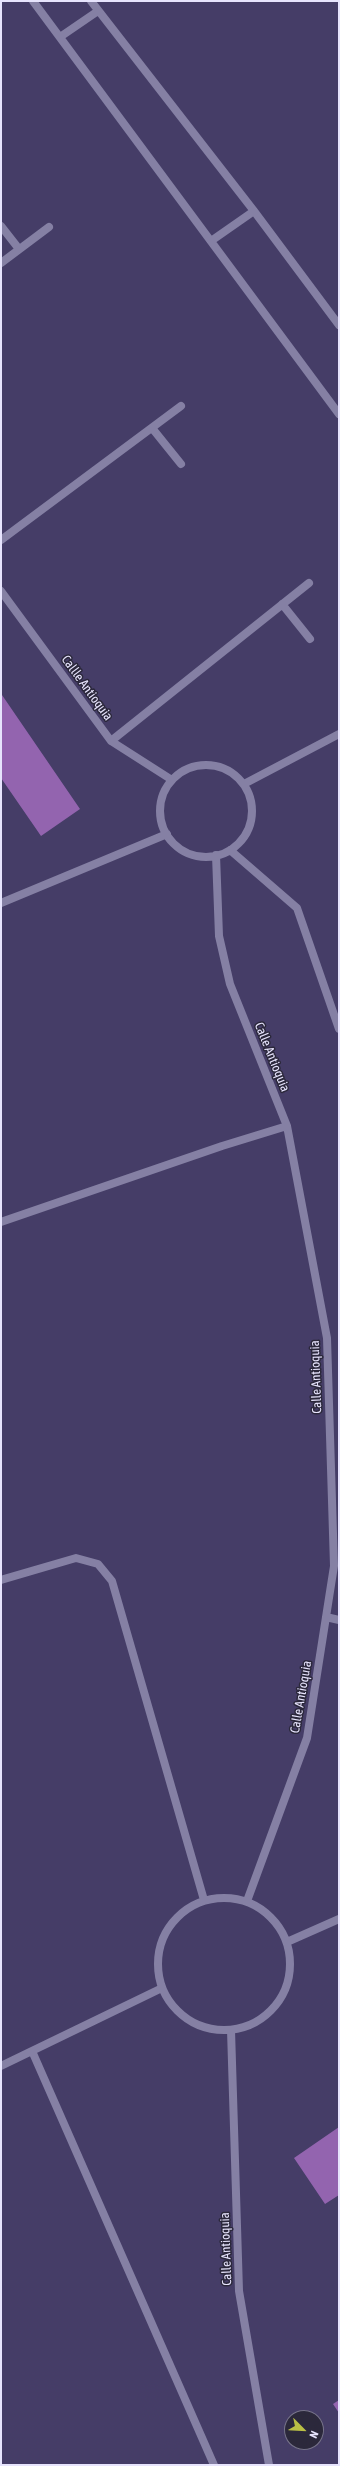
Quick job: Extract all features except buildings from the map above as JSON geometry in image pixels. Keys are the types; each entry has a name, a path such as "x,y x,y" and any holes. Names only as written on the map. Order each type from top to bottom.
{"street":[{"path":"33,1 339,414"},
{"path":"91,1 254,211 339,325"},
{"path":"60,37 98,10"},
{"path":"211,241 254,211"},
{"path":"1,226 20,249"},
{"path":"1,263 49,228"},
{"path":"1,540 181,406"},
{"path":"152,428 181,464"},
{"path":"111,741 309,583"},
{"name":"Callle Antioquia","path":"1,591 111,741 172,780"},
{"path":"282,604 310,639"},
{"path":"244,784 339,734"},
{"path":"209,765 223,767 234,774 244,784 250,798 252,813 249,827 241,840 230,850 216,855 201,856 188,853 176,845 166,834 161,821 161,806 164,792 172,780 183,771 196,766 209,765"},
{"path":"1,903 166,834"},
{"path":"230,850 297,908 339,1029"},
{"name":"Calle Antioquia","path":"216,855 219,936 230,984 287,1126 327,1338 334,1566 307,1738 247,1901"},
{"path":"1,1222 222,1146 287,1126"},
{"path":"1,1580 76,1558 98,1564 112,1581 204,1900"},
{"path":"326,1617 339,1620"},
{"path":"226,1897 247,1901 269,1915 278,1925 287,1942 290,1962 289,1975 280,2000 267,2015 250,2025 231,2030 210,2029 190,2021 173,2007 162,1988 158,1967 160,1945 170,1926 185,1910 204,1900 226,1897"},
{"path":"287,1942 339,1920"},
{"path":"1,2066 162,1988"},
{"name":"Calle Antioquia","path":"231,2030 239,2291 269,2465"},
{"path":"32,2051 214,2465"}]}
